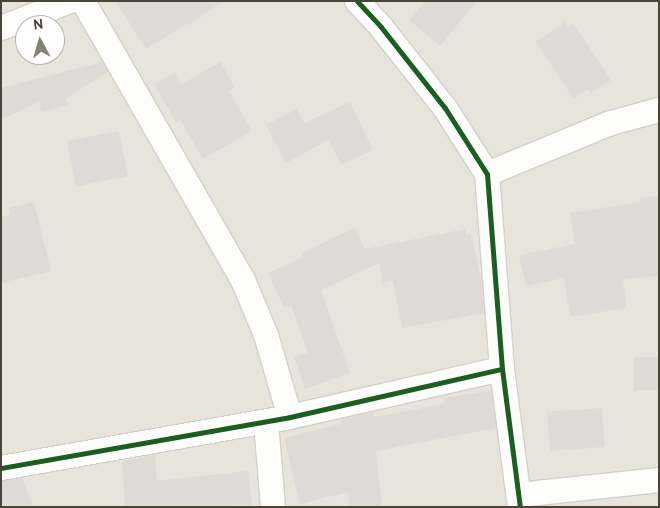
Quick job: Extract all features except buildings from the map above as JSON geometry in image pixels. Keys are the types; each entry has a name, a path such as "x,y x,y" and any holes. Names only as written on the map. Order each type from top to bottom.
{"street":[{"path":"1,28 70,1"},
{"path":"83,1 243,280 266,335 290,417"},
{"path":"357,1 445,108 486,174 502,369 520,501 659,480"},
{"path":"486,174 611,123 659,110"},
{"path":"1,468 266,422 502,369"},
{"path":"266,422 273,507"}],"shaded area":[{"path":"1,1 659,1 659,507 1,507"}],"cycle path":[{"path":"357,1 381,27 445,108 487,174 502,369 520,507"},
{"path":"1,468 290,417 502,369"}]}
